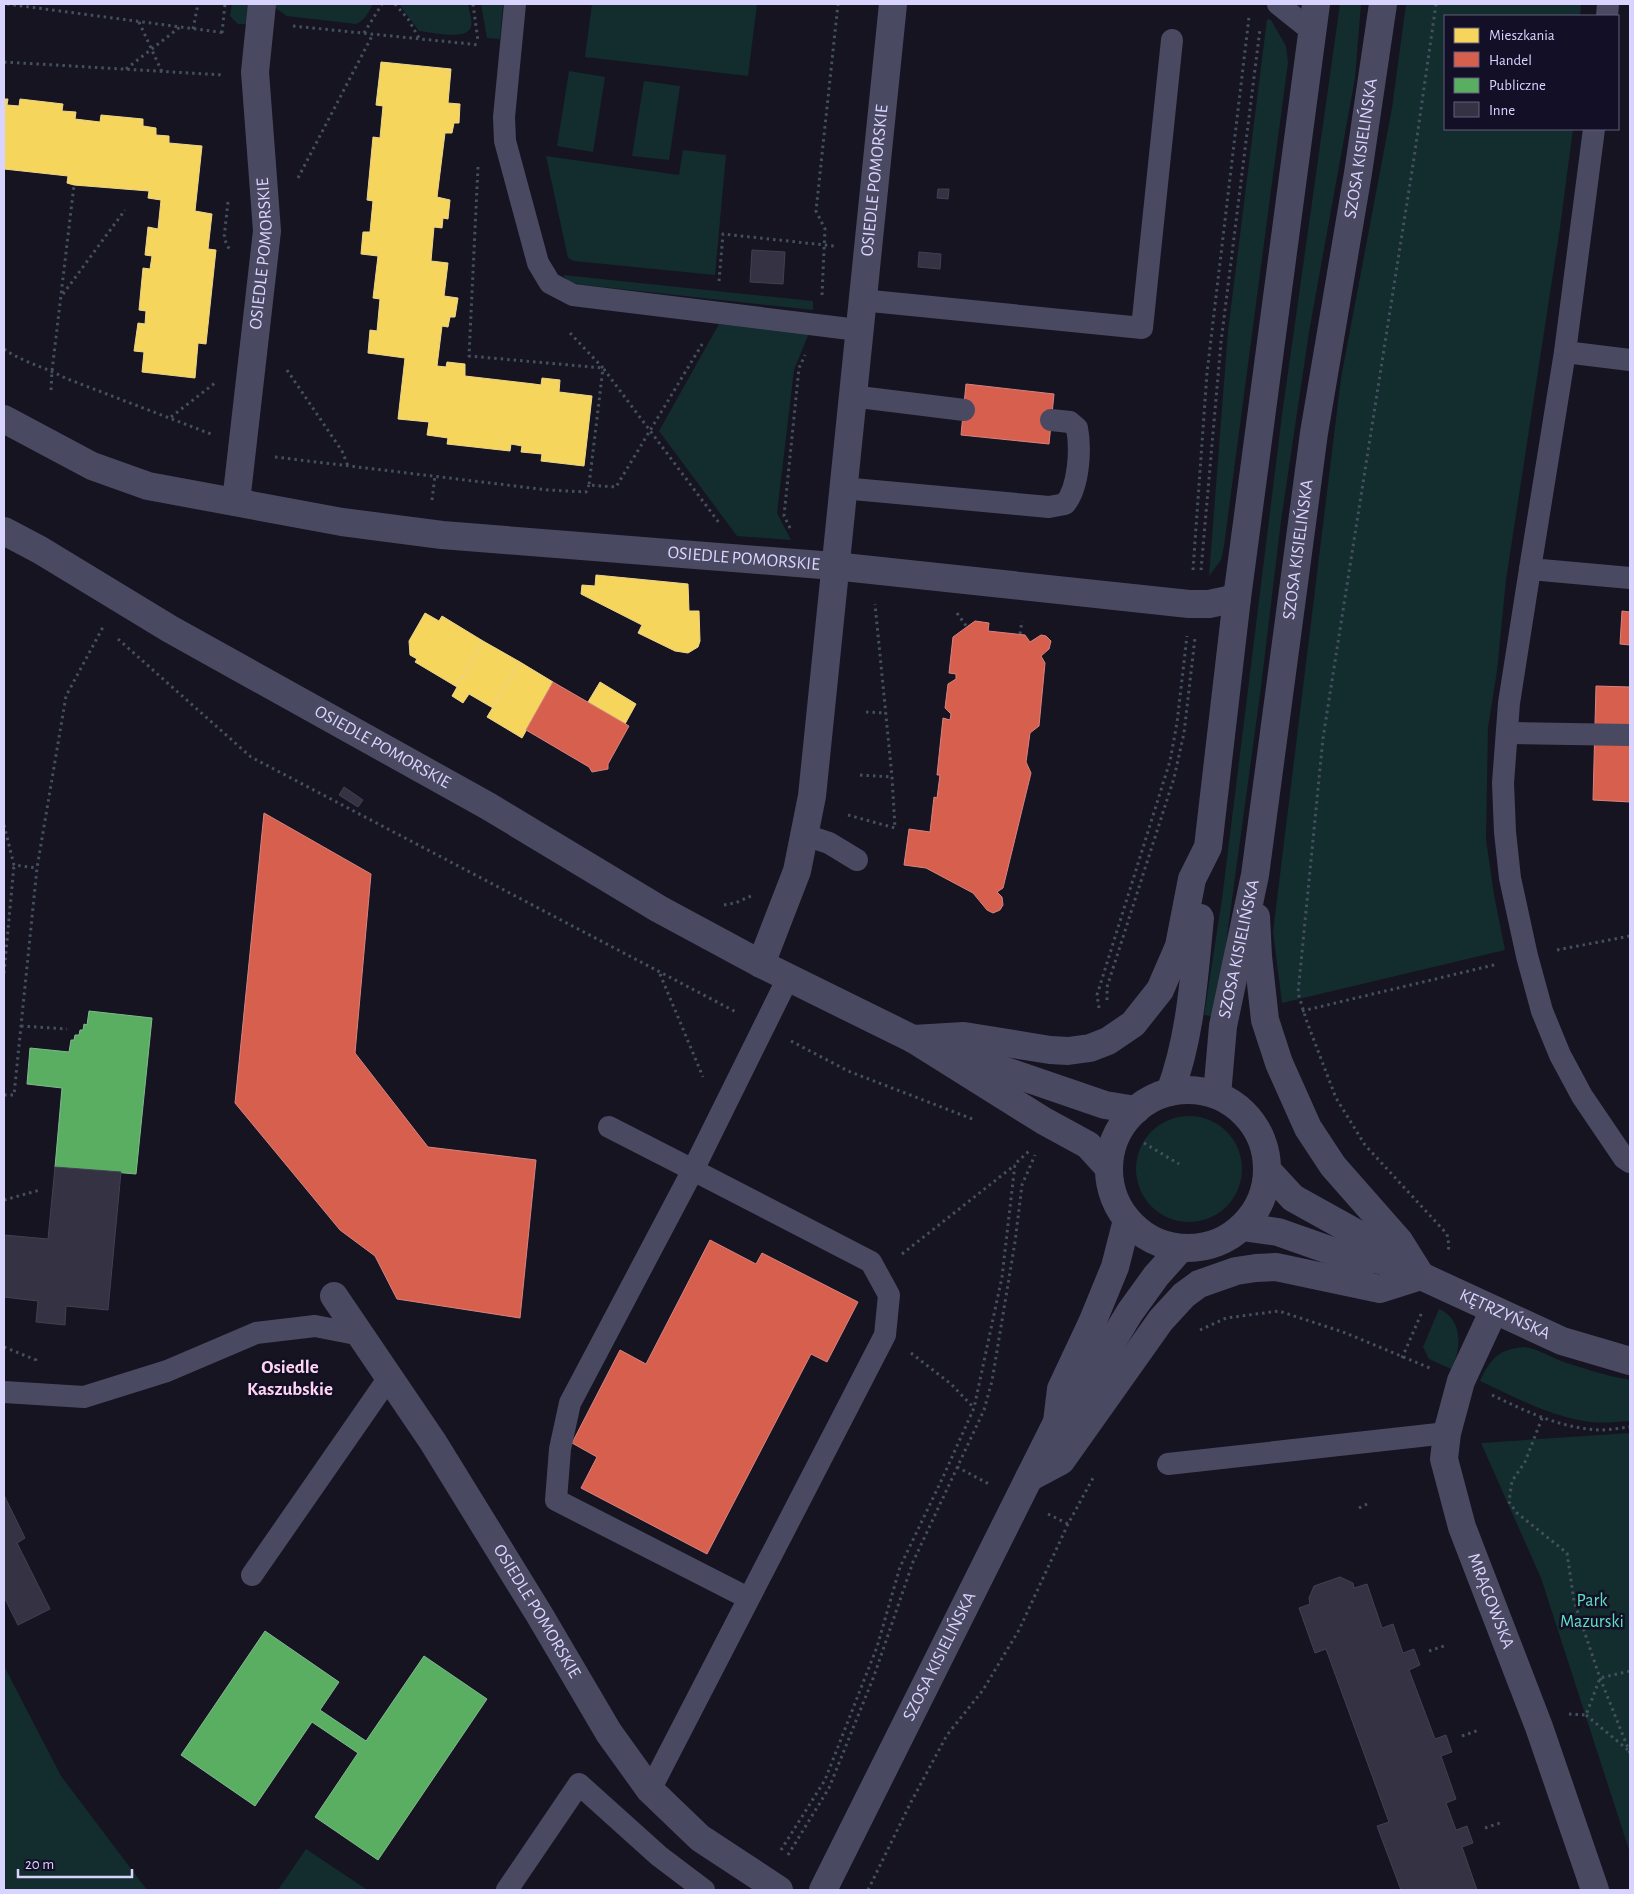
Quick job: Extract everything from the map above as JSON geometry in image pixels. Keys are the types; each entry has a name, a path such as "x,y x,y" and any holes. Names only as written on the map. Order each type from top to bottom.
{"street":[{"name":"OSIEDLE POMORSKIE","path":"236,502 267,231 255,76 262,4"},
{"name":"OSIEDLE POMORSKIE","path":"761,964 797,871 812,796 892,4"},
{"path":"1237,598 1316,4"},
{"name":"SZOSA KISIELIŃSKA","path":"1217,1095 1223,1026 1255,875 1314,433 1358,173 1383,4"},
{"name":"OSIEDLE POMORSKIE","path":"4,419 92,466 148,486 342,522 442,535 834,566 1190,604 1208,604 1237,598"},
{"name":"OSIEDLE POMORSKIE","path":"4,531 40,550 170,629 488,806 659,909 788,978 913,1039"},
{"name":"SZOSA KISIELIŃSKA","path":"1170,1092 1179,1068 1188,1022 1237,598"},
{"path":"913,1039 964,1036 1050,1050 1090,1048 1108,1041 1133,1024 1160,990 1179,946 1192,879 1208,847"},
{"path":"1029,1478 1061,1461 1161,1320 1184,1295 1199,1284 1236,1271 1276,1267 1380,1290 1421,1276 1399,1241 1333,1166 1308,1128 1279,1063 1265,1020 1258,956 1255,875"},
{"path":"913,1039 1105,1105 1128,1119"},
{"path":"913,1039 1044,1121 1088,1145 1109,1168"},
{"path":"1202,1091 1217,1095 1241,1110 1256,1128 1264,1148 1268,1171 1261,1202 1242,1227 1224,1240 1202,1248 1180,1249 1160,1243 1142,1233 1127,1220 1117,1204 1111,1186 1109,1168 1112,1147 1128,1119 1151,1098 1170,1092 1202,1091"},
{"path":"1268,1171 1294,1198 1356,1233 1381,1260"},
{"name":"SZOSA KISIELIŃSKA","path":"1056,1422 1061,1389 1092,1323 1115,1267 1127,1220"},
{"path":"1242,1227 1278,1232 1349,1257 1381,1260"},
{"name":"SZOSA KISIELIŃSKA","path":"823,1890 1056,1422 1078,1398 1130,1312 1156,1276 1180,1249"},
{"name":"KĘTRZYŃSKA","path":"1381,1260 1421,1276 1562,1341 1630,1361"},
{"name":"OSIEDLE POMORSKIE","path":"334,1296 434,1442 539,1614 608,1734 650,1790 700,1838 774,1886"},
{"name":"MRĄGOWSKA","path":"1494,1310 1461,1381 1446,1433 1444,1459 1462,1527 1539,1727 1595,1890"}],"lane":[{"path":"515,4 504,117 506,141 538,263 550,283 573,295 858,330"},
{"path":"1278,4 1312,32"},
{"path":"862,300 1142,328 1172,40"},
{"path":"1594,130 1564,352 1509,703 1503,783 1505,832 1510,878 1527,956 1542,1011 1560,1055 1582,1096 1624,1158 1630,1162"},
{"path":"1564,352 1630,360"},
{"path":"851,396 964,410"},
{"path":"842,488 1049,507 1066,504 1074,486 1080,442 1077,428 1070,422 1051,420"},
{"path":"1530,569 1630,578"},
{"path":"1508,733 1630,735"},
{"path":"805,835 828,842 856,860"},
{"path":"748,1598 556,1500 560,1449 570,1403 693,1170 788,978"},
{"path":"609,1127 872,1262 889,1296 885,1335 650,1790"},
{"path":"4,1392 84,1397 167,1371 256,1332 315,1326 361,1335"},
{"path":"252,1575 390,1376"},
{"path":"1168,1464 1446,1433"},
{"path":"507,1890 579,1784 659,1856 704,1890"}],"path":[{"path":"7,4 222,33 259,34 277,24 511,47"},
{"path":"193,29 198,4"},
{"path":"222,33 225,4"},
{"path":"364,33 382,4"},
{"path":"395,4 408,19 420,39"},
{"path":"792,531 784,516 799,368 820,325 825,229 816,211 838,4"},
{"path":"1436,4 1414,158 1323,738 1298,993 1336,1098 1365,1145 1446,1234 1449,1246 1446,1258"},
{"path":"1192,576 1207,373 1250,13"},
{"path":"138,22 162,72"},
{"path":"126,69 180,27"},
{"path":"1201,574 1221,342 1260,28"},
{"path":"297,180 372,34"},
{"path":"4,62 255,76"},
{"path":"51,390 74,185"},
{"path":"228,202 224,238 230,253"},
{"path":"62,296 126,210"},
{"path":"719,287 723,234 841,246"},
{"path":"814,295 822,295"},
{"path":"589,485 616,487 720,313"},
{"path":"4,348 19,358 65,378 200,429 242,449 274,457 570,492 586,492 589,485 603,368 570,333"},
{"path":"286,369 342,451 348,466"},
{"path":"170,418 221,379"},
{"path":"431,509 435,476"},
{"path":"841,814 895,828 892,777 874,599"},
{"path":"4,1095 14,1095 37,868 66,696 103,626 251,758 848,1071 977,1121"},
{"path":"1099,1013 1097,995 1170,761 1177,723 1187,630"},
{"path":"1107,1002 1107,987 1174,778 1184,733 1195,637"},
{"path":"866,712 886,713"},
{"path":"860,775 892,777"},
{"path":"4,825 14,865 4,973"},
{"path":"14,865 37,868"},
{"path":"720,906 735,903 752,896 756,890"},
{"path":"1303,1011 1527,956 1630,936"},
{"path":"660,973 706,1084"},
{"path":"21,1026 67,1029"},
{"path":"1128,1119 1179,1164"},
{"path":"774,1886 796,1844 830,1788 874,1676 913,1562 984,1410 992,1381 1022,1185 1036,1148 877,1273"},
{"path":"780,1853 825,1780 877,1647 900,1567 944,1477 974,1408 1002,1277 1015,1164"},
{"path":"4,1200 40,1190"},
{"path":"1402,1358 1426,1303"},
{"path":"1196,1332 1226,1318 1279,1311 1343,1332 1438,1372"},
{"path":"885,1335 938,1373 974,1408"},
{"path":"1491,1395 1542,1418 1583,1428 1601,1430 1630,1427"},
{"path":"1542,1418 1525,1462 1512,1481 1509,1502 1517,1513 1551,1538 1567,1553 1574,1601 1600,1678 1630,1752"},
{"path":"957,1467 995,1487"},
{"path":"868,1890 911,1802 947,1735 983,1690 1019,1630 1068,1524 1097,1472"},
{"path":"1359,1508 1367,1504"},
{"path":"1045,1512 1068,1524"},
{"path":"1429,1651 1447,1645"},
{"path":"1600,1678 1630,1670"},
{"path":"1586,1715 1600,1678"},
{"path":"1539,1727 1571,1713 1586,1715 1630,1752"},
{"path":"1462,1736 1479,1730"},
{"path":"1485,1828 1503,1822"}],"green space":[{"path":"232,4 251,4 249,24 238,24 230,16"},
{"path":"274,4 373,4 364,18 356,24 287,16 274,7"},
{"path":"399,4 468,4 471,27 463,34 456,35 419,31"},
{"path":"481,4 503,4 500,39 487,38"},
{"path":"592,4 757,4 748,76 585,57"},
{"path":"1340,4 1361,4 1355,78 1309,332 1281,521 1261,687 1216,1017 1204,1015 1222,899 1282,415"},
{"path":"1406,4 1581,4 1580,15 1444,15 1444,130 1573,130 1560,228 1506,580 1497,671 1488,728 1486,839 1494,895 1505,950 1282,1003 1273,932 1341,378 1392,108"},
{"path":"1267,19 1271,20 1286,46 1288,62 1224,546 1221,560 1209,576 1228,331"},
{"path":"569,71 605,77 593,152 557,146"},
{"path":"644,81 680,86 669,160 632,156"},
{"path":"683,150 726,155 715,275 574,261 568,258 546,156 679,175"},
{"path":"563,275 813,301 813,310 584,285 569,282"},
{"path":"719,324 809,333 794,370 777,513 791,540 737,536 659,431"},
{"path":"1189,1116 1209,1120 1226,1132 1238,1149 1242,1169 1238,1189 1226,1206 1209,1218 1189,1222 1169,1218 1152,1206 1140,1189 1136,1169 1140,1149 1152,1132 1169,1120"},
{"path":"1439,1309 1453,1320 1458,1336 1457,1353 1451,1369 1429,1359 1423,1347"},
{"path":"1524,1347 1539,1351 1561,1361 1630,1380 1630,1421 1595,1422 1570,1418 1530,1404 1480,1381 1496,1356 1508,1350"},
{"name":"Park Mazurski","path":"1630,1433 1630,1853 1541,1578 1481,1443"},
{"path":"4,1666 61,1776 147,1890 4,1890"},
{"path":"306,1849 366,1889 278,1890"}],"building: Mieszkania":[{"path":"381,62 451,69 448,103 460,104 459,123 454,123 452,133 445,133 437,197 450,200 448,219 443,218 442,228 434,227 431,261 448,263 444,296 458,298 455,317 450,317 448,327 442,326 437,366 446,367 447,362 465,364 465,376 541,385 542,378 560,380 559,392 592,396 584,466 541,461 542,454 521,452 522,446 511,444 510,451 447,444 448,438 427,435 429,422 398,419 405,358 368,353 370,330 377,331 380,299 373,298 378,256 361,254 363,232 370,232 373,201 367,200 373,137 380,138 383,106 376,105"},
{"path":"4,99 8,99 7,105 19,106 20,99 63,104 62,111 76,112 75,119 100,122 101,115 143,119 143,126 156,128 156,135 169,136 169,143 202,146 195,211 212,214 208,249 216,250 206,344 198,343 195,378 142,372 144,352 134,351 138,323 145,324 146,311 139,310 143,268 150,269 152,256 145,255 148,227 158,229 161,200 148,198 149,191 74,185 67,183 68,176 4,169"},
{"path":"596,575 688,584 689,611 699,611 700,641 698,647 688,653 675,651 638,633 642,625 581,594 582,585 595,586"},
{"path":"425,613 439,621 442,616 483,641 457,687 415,662 417,659 410,655 409,641"},
{"path":"483,641 520,662 493,708 469,694 463,703 452,696"},
{"path":"520,662 553,682 522,738 487,717"},
{"path":"600,682 636,704 625,724 588,702"}],"building: Handel":[{"path":"966,384 1054,394 1049,444 961,435"},
{"path":"1622,611 1630,612 1630,645 1620,644"},
{"path":"975,621 989,623 988,631 1025,635 1030,642 1041,635 1046,636 1051,641 1049,649 1041,656 1045,663 1039,726 1030,733 1026,762 1031,773 1003,888 997,892 1002,897 1003,905 1000,910 993,913 987,910 973,893 926,868 904,865 909,829 930,832 934,797 937,798 940,775 937,775 943,718 950,720 951,714 945,708 948,684 956,679 956,674 949,673 953,637"},
{"path":"553,682 629,726 608,764 608,769 592,772 589,767 526,730"},
{"path":"1596,686 1630,687 1630,802 1593,800"},
{"path":"264,813 371,874 355,1053 428,1147 536,1160 520,1318 397,1299 375,1256 340,1230 235,1103"},
{"path":"710,1240 756,1264 762,1253 858,1302 827,1362 811,1354 707,1554 581,1488 597,1457 572,1443 620,1350 646,1364"}],"building: Publiczne":[{"path":"89,1011 152,1018 136,1174 55,1167 62,1088 27,1084 30,1048 69,1052 71,1040 74,1040 75,1035 79,1035 80,1030 83,1030 84,1024 87,1025"},
{"path":"265,1631 339,1682 320,1710 366,1741 424,1656 487,1699 378,1860 315,1817 358,1753 312,1722 255,1806 181,1755"}],"building: Inne":[{"path":"938,189 949,189 948,199 937,198"},
{"path":"752,250 785,252 783,284 750,282"},
{"path":"919,252 941,254 940,269 918,267"},
{"path":"344,787 363,800 358,807 339,795"},
{"path":"55,1167 121,1172 108,1310 66,1306 65,1325 36,1322 38,1301 4,1297 4,1235 48,1239"},
{"path":"4,1495 25,1538 17,1543 50,1609 18,1625 4,1597"},
{"path":"1340,1577 1353,1583 1354,1588 1367,1584 1382,1628 1393,1624 1403,1653 1414,1649 1420,1665 1409,1670 1435,1739 1446,1735 1452,1752 1441,1756 1456,1799 1446,1803 1456,1830 1467,1826 1473,1843 1462,1847 1477,1890 1401,1890 1377,1826 1389,1822 1326,1649 1315,1653 1299,1608 1310,1604 1309,1598 1314,1586"}],"district":[{"name":"Osiedle Kaszubskie","path":"290,1378"}]}
